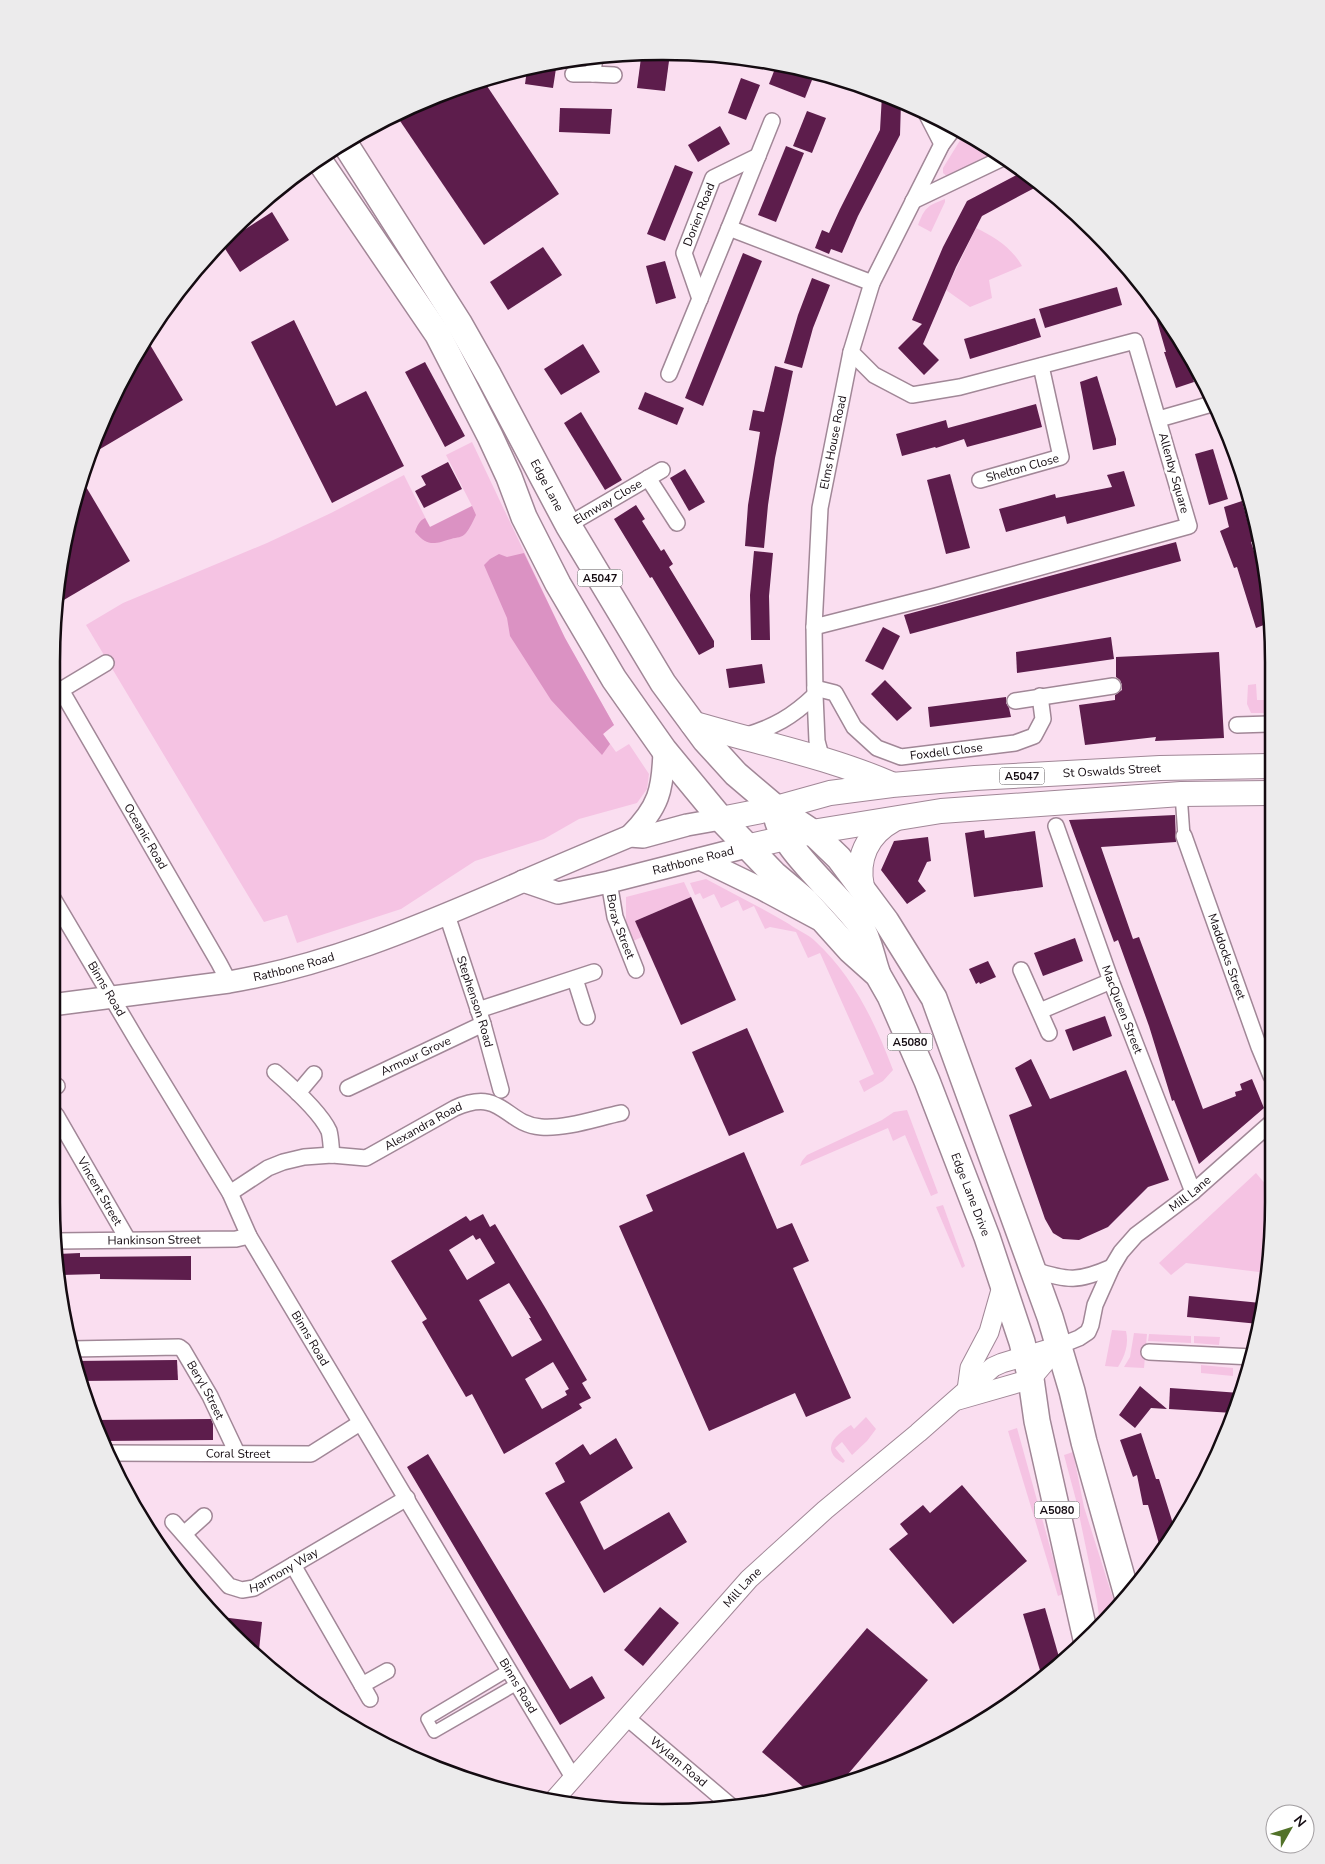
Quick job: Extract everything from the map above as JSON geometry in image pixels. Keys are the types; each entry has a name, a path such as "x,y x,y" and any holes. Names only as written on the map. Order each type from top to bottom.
{"highway":[{"name":"Edge Lane","path":"348,149 459,323 568,525 663,683 705,740 736,774 776,808"},
{"name":"A5047","path":"323,166 438,336 490,436 509,476 524,517 558,584 614,679 664,750 721,819"},
{"path":"416,255 452,327 438,336"},
{"path":"776,808 777,818 786,837 799,856 850,911 862,927 878,975"},
{"name":"A5080","path":"776,808 812,832 839,858 886,921 934,998 1034,1270 1059,1346 1125,1587"},
{"name":"Edge Lane Drive","path":"721,819 746,847 806,902 850,950 878,975 890,996 927,1081 1003,1283 1028,1367 1037,1421 1084,1632"}],"main road":[{"path":"692,723 825,760 865,773 892,785"},
{"path":"630,836 640,826 660,793 664,768 664,750"},
{"name":"St Oswalds Street","path":"776,808 830,793 892,785 1160,768 1265,766"},
{"name":"A5047","path":"1002,777 1004,806"},
{"name":"A5047","path":"746,847 812,832 941,811 1181,794 1265,793"},
{"name":"A5047","path":"721,819 776,808"},
{"path":"862,887 861,859 866,845 876,832 897,818"},
{"name":"Rathbone Road","path":"60,1004 257,978 319,961 447,915 630,836 643,837 687,825 721,819"},
{"name":"Rathbone Road","path":"524,881 558,893 746,847"},
{"path":"700,859 762,889 827,924"}],"street":[{"path":"593,74 594,64"},
{"path":"573,74 614,75"},
{"path":"668,374 730,228 772,121"},
{"path":"931,123 942,144"},
{"name":"Elms House Road","path":"825,760 820,752 817,741 815,692 814,627 820,508 851,352 872,282 942,144 950,133"},
{"name":"Dorien Road","path":"700,299 684,253 713,178 758,156"},
{"path":"913,201 996,161"},
{"path":"730,228 872,282"},
{"name":"Allenby Square","path":"814,627 936,596 1189,526 1135,342 960,388 912,395 874,375 851,352"},
{"name":"Shelton Close","path":"980,480 1062,457 1041,366"},
{"path":"1159,419 1207,405"},
{"name":"Elmway Close","path":"568,525 662,470"},
{"name":"Elmway Close","path":"648,478 677,523"},
{"path":"60,691 106,663"},
{"path":"1015,701 1113,686"},
{"path":"740,737 766,729 786,720 797,713 815,692"},
{"name":"Foxdell Close","path":"815,692 836,693 854,727 877,748 901,757 1015,743 1034,736 1043,719 1040,696"},
{"name":"Oceanic Road","path":"60,700 229,982"},
{"path":"1237,725 1265,724"},
{"path":"1181,794 1184,836"},
{"path":"1050,803 1056,826"},
{"name":"MacQueen Street","path":"1056,826 1110,981 1192,1192"},
{"name":"Maddocks Street","path":"1184,836 1265,1060"},
{"name":"Borax Street","path":"609,882 616,917 636,970"},
{"name":"Binns Road","path":"60,910 230,1193 249,1236 574,1779"},
{"name":"Stephenson Road","path":"447,915 481,1017 501,1090"},
{"path":"1021,970 1049,1033"},
{"name":"Armour Grove","path":"348,1088 481,1017 594,972"},
{"path":"574,980 587,1017"},
{"path":"1040,1011 1110,981"},
{"path":"275,1072 298,1093 326,1126 329,1133 332,1155"},
{"path":"298,1093 314,1074"},
{"name":"Alexandra Road","path":"230,1193 268,1168 283,1162 304,1157 332,1155 366,1158 468,1102 485,1102 501,1106 521,1120 538,1127 553,1128 621,1113"},
{"name":"Vincent Street","path":"60,1122 128,1240"},
{"name":"Mill Lane","path":"1059,1346 1080,1338 1088,1332 1095,1305 1112,1267 1136,1235 1192,1192 1265,1128"},
{"name":"Hankinson Street","path":"61,1241 236,1239 249,1236"},
{"path":"1034,1270 1071,1279 1086,1278 1112,1267"},
{"path":"962,1395 970,1368 989,1332 1003,1283"},
{"name":"Beryl Street","path":"79,1349 172,1346 184,1350 210,1396 238,1453"},
{"path":"1028,1367 1059,1346"},
{"path":"1149,1352 1244,1357"},
{"name":"Mill Lane","path":"559,1795 749,1579 839,1498 962,1395 1028,1367"},
{"name":"Coral Street","path":"115,1453 311,1454 360,1423"},
{"name":"Harmony Way","path":"204,1516 178,1528 229,1586 242,1590 254,1588 407,1498"},
{"path":"293,1565 370,1699"},
{"path":"509,1670 427,1719 434,1732 517,1684"},
{"path":"362,1685 387,1671"},
{"name":"Wylam Road","path":"626,1717 725,1801"}],"shaded area":[{"path":"961,139 990,157 948,177 943,173 943,168"},
{"path":"945,199 931,232 918,225 927,208"},
{"path":"976,228 1002,243 1013,253 1022,266 989,280 992,298 970,307 946,290"},
{"path":"472,442 565,638 614,725 603,734 616,752 629,744 649,774 647,789 637,803 579,819 544,839 475,861 401,909 297,943 287,915 264,922 86,625 123,603 267,543 331,513 404,475 430,527 472,506 446,455"},
{"path":"472,506 476,515 467,531 461,537 431,543 415,532 418,524 425,518 430,527"},
{"path":"524,553 565,638 614,725 603,734 610,744 602,755 551,700 510,636 507,618 484,565 499,554 507,557"},
{"path":"1256,684 1257,700 1265,700 1265,713 1251,713 1247,704 1248,685"},
{"path":"706,879 806,934 829,955 852,985 879,1035 893,1070 883,1081 864,1092 859,1081 874,1074 820,953 808,958 796,932 770,927 765,929 754,906 743,911 738,900 721,908 714,894 703,899 700,893 695,895 690,883"},
{"path":"684,882 691,897 635,921 642,937 631,942 626,922 626,897"},
{"path":"907,1110 938,1193 931,1196 905,1135 893,1141 888,1128 800,1166 807,1155 882,1120 894,1112"},
{"path":"1256,1173 1265,1184 1264,1241 1261,1272 1186,1263 1171,1275 1159,1263"},
{"path":"943,1205 965,1266 962,1268 936,1207"},
{"path":"1112,1330 1126,1331 1127,1336 1126,1350 1118,1367 1105,1366"},
{"path":"1134,1333 1147,1334 1144,1368 1124,1367 1130,1357"},
{"path":"1149,1334 1191,1336 1191,1343 1148,1341"},
{"path":"1194,1336 1220,1337 1219,1345 1194,1343"},
{"path":"1201,1365 1233,1368 1233,1376 1201,1373"},
{"path":"866,1417 876,1429 867,1441 852,1455 842,1442 835,1448 845,1461 843,1463 832,1453 832,1442 845,1429 851,1425 854,1429"},
{"path":"1017,1428 1063,1594 1058,1596 1008,1431"},
{"path":"1073,1452 1084,1507 1114,1601 1099,1617 1076,1500 1064,1455"}],"building":[{"path":"641,61 669,61 665,91 637,88"},
{"path":"556,70 553,88 525,84 526,76"},
{"path":"774,71 812,80 805,98 769,84"},
{"path":"741,78 760,85 746,120 728,113"},
{"path":"487,87 559,194 484,245 400,120 432,106"},
{"path":"882,102 901,109 900,135 858,216 842,253 831,249 829,254 815,248 822,230 829,233 880,130"},
{"path":"560,108 612,109 610,134 559,132"},
{"path":"807,111 826,118 812,153 793,146"},
{"path":"720,126 730,144 698,162 688,145"},
{"path":"786,146 804,153 776,222 758,215"},
{"path":"675,165 693,172 665,241 647,234"},
{"path":"1016,175 1033,189 982,216 956,267 923,344 939,360 924,375 898,348 922,324 912,320 943,247 967,201"},
{"path":"272,212 289,240 240,272 225,248 240,233"},
{"path":"543,247 562,275 508,310 490,282"},
{"path":"743,253 762,261 703,406 685,398"},
{"path":"665,261 676,298 656,304 646,266"},
{"path":"812,278 830,285 813,328 802,368 784,363 798,315"},
{"path":"1117,287 1122,305 1045,328 1039,309"},
{"path":"1035,318 1041,337 970,359 964,339"},
{"path":"1156,319 1184,361 1194,382 1176,388 1164,352 1166,352"},
{"path":"294,320 336,406 366,391 404,466 332,503 251,342"},
{"path":"583,344 600,372 561,395 544,369"},
{"path":"151,346 183,400 99,449 122,396"},
{"path":"425,362 465,436 445,447 405,372"},
{"path":"775,366 793,371 775,458 764,548 745,546 748,505 760,432 749,430 753,410 764,412"},
{"path":"1097,376 1116,439 1116,445 1093,450 1080,382"},
{"path":"645,392 684,408 677,425 638,409"},
{"path":"1036,404 1042,427 967,447 964,439 902,456 896,434 946,420 948,428"},
{"path":"581,412 622,480 605,490 564,423"},
{"path":"1213,449 1228,499 1209,505 1195,454"},
{"path":"448,462 462,489 424,508 415,491 426,485 421,476"},
{"path":"685,469 705,502 689,511 670,478"},
{"path":"1124,471 1135,506 1067,524 1065,516 1006,532 999,509 1055,494 1056,498 1112,487 1107,475"},
{"path":"950,474 970,548 946,554 927,480"},
{"path":"87,488 130,561 63,600 72,545"},
{"path":"1242,501 1246,516 1260,584 1264,623 1264,625 1256,628 1237,567 1234,568 1220,531 1229,527 1224,507"},
{"path":"636,505 645,519 642,521 661,551 664,549 673,564 669,567 714,641 714,647 699,655 614,519"},
{"path":"1176,542 1181,561 910,634 904,615"},
{"path":"754,551 773,553 769,596 770,640 751,640 750,595"},
{"path":"883,627 900,636 883,670 865,661"},
{"path":"1111,637 1114,659 1017,673 1016,652"},
{"path":"1219,652 1224,738 1155,741 1156,737 1085,745 1079,705 1115,700 1115,695 1122,690 1120,680 1116,677 1116,657"},
{"path":"762,664 765,683 729,688 726,669"},
{"path":"885,680 912,708 897,721 871,694"},
{"path":"1006,697 1011,717 930,727 928,707"},
{"path":"1175,815 1176,842 1101,847 1133,939 1139,937 1203,1109 1236,1096 1235,1092 1242,1090 1240,1084 1252,1079 1264,1108 1199,1164 1174,1100 1172,1101 1149,1026 1118,940 1114,942 1069,820"},
{"path":"984,830 985,838 1035,831 1043,887 974,897 965,833"},
{"path":"928,837 931,861 927,862 918,881 926,891 907,904 881,870 894,841"},
{"path":"691,897 736,1000 681,1025 635,921"},
{"path":"1075,938 1083,961 1043,976 1034,953"},
{"path":"988,961 996,977 976,984 969,969"},
{"path":"1105,1016 1112,1036 1073,1051 1065,1030"},
{"path":"747,1028 784,1112 729,1136 692,1052"},
{"path":"1031,1059 1050,1099 1126,1070 1169,1180 1148,1187 1108,1227 1079,1240 1063,1239 1053,1233 1045,1219 1009,1115 1032,1106 1015,1068"},
{"path":"744,1152 777,1229 792,1223 809,1261 793,1268 851,1398 806,1417 795,1393 709,1431 619,1226 653,1211 646,1195"},
{"path":"483,1214 490,1227 495,1224 587,1380 582,1383 591,1398 579,1404 582,1408 504,1454 472,1394 466,1397 422,1322 427,1319 391,1261 466,1216 470,1221","holes":["473,1235 476,1240 480,1238 495,1263 467,1280 449,1250","509,1283 531,1318 529,1318 542,1340 512,1357 479,1300","553,1362 569,1389 565,1391 567,1395 542,1409 525,1379"]},
{"path":"80,1253 80,1257 191,1256 191,1280 100,1279 100,1274 64,1275 62,1254"},
{"path":"1189,1296 1256,1303 1252,1323 1187,1317"},
{"path":"177,1360 178,1380 88,1381 82,1361"},
{"path":"1140,1386 1167,1409 1151,1408 1135,1428 1119,1415"},
{"path":"1170,1388 1234,1393 1226,1413 1169,1409"},
{"path":"211,1419 213,1424 213,1440 110,1441 101,1420"},
{"path":"1141,1433 1156,1479 1159,1479 1172,1521 1159,1542 1148,1505 1143,1505 1137,1475 1133,1477 1120,1440"},
{"path":"616,1438 633,1468 580,1502 604,1550 669,1512 687,1542 604,1593 545,1493 565,1482 555,1463 583,1444 590,1455"},
{"path":"428,1454 570,1689 592,1676 605,1698 560,1725 407,1467"},
{"path":"962,1485 1027,1561 953,1624 889,1549 908,1534 900,1524 923,1505 930,1513"},
{"path":"660,1607 679,1623 643,1666 624,1650"},
{"path":"1045,1608 1058,1655 1040,1670 1023,1614"},
{"path":"227,1618 262,1622 259,1649"},
{"path":"867,1628 928,1680 848,1774 803,1787 762,1752"}]}
